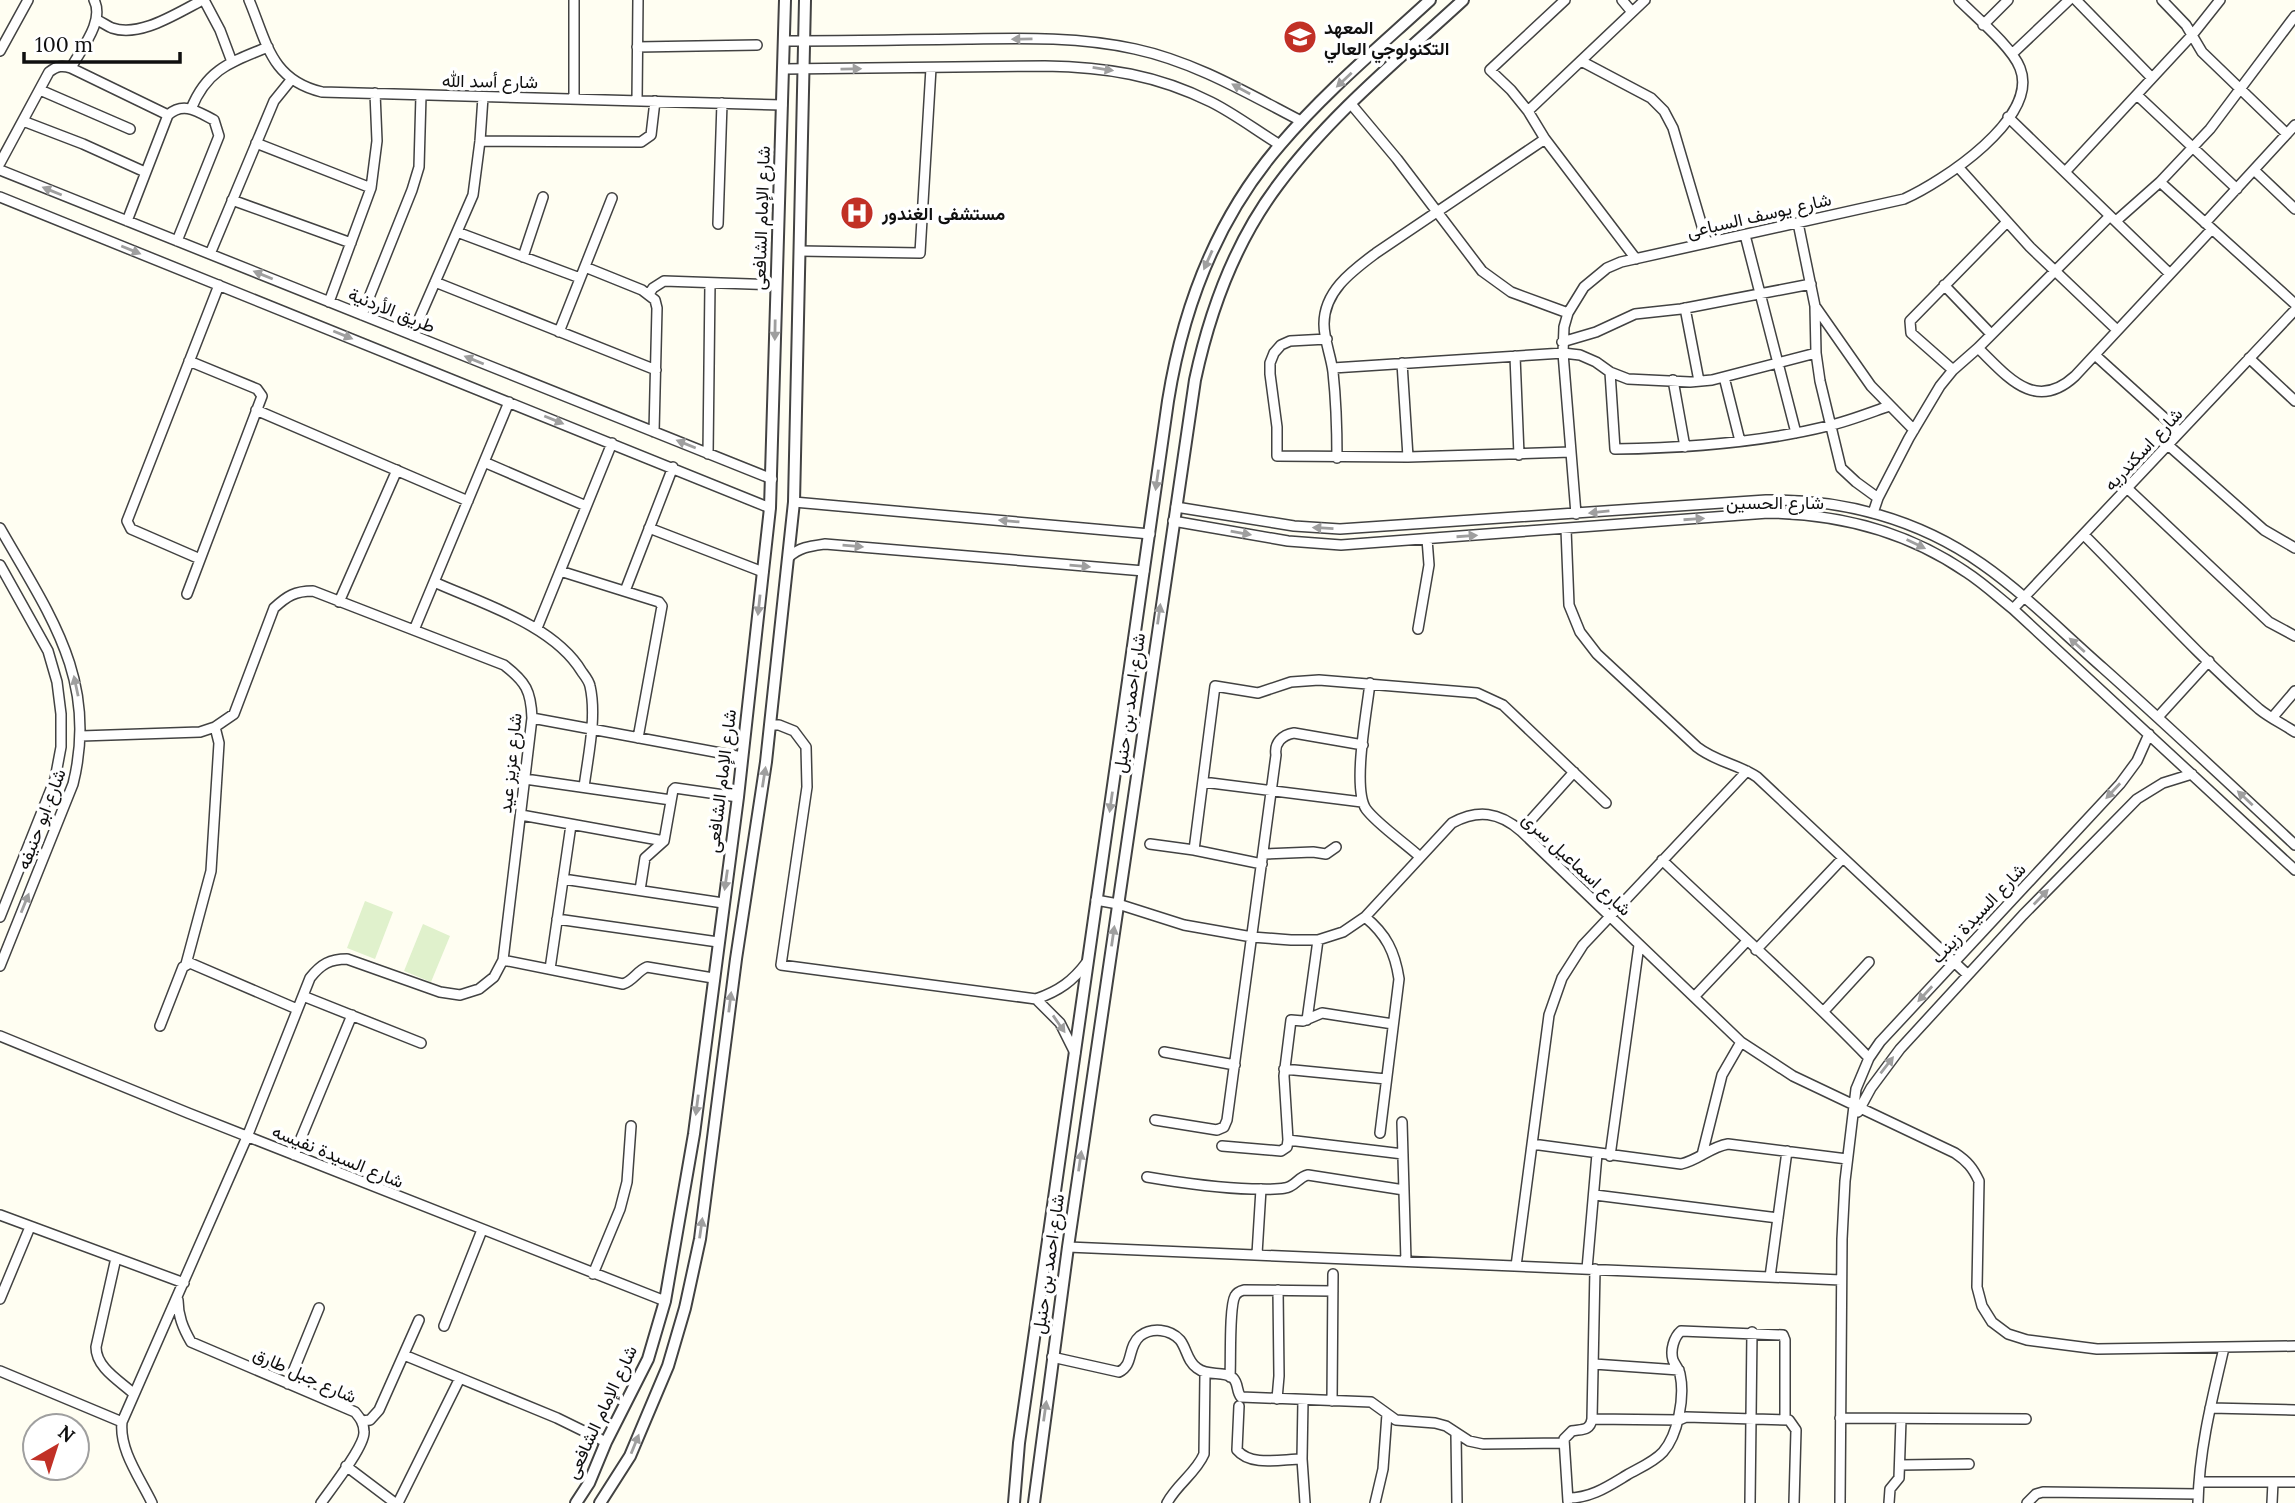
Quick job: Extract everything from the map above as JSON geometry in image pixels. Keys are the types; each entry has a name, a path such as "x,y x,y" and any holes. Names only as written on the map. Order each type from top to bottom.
{"street":[{"path":"0,51 28,0"},
{"path":"71,68 97,20 94,0"},
{"path":"97,20 113,28 131,30 148,26 203,0 220,30 232,62"},
{"path":"210,254 274,100 291,80 276,64 249,0"},
{"path":"574,0 574,99"},
{"path":"636,101 638,0"},
{"name":"شارع الإمام الشافعى","path":"576,1503 589,1483 648,1359 665,1301 694,1133 738,797 770,508 785,0"},
{"path":"600,1503 630,1456 667,1366 685,1308 699,1239 770,725 794,502 805,0"},
{"name":"شارع احمد بن حنبل","path":"1014,1503 1019,1443 1173,369 1189,307 1213,247 1255,176 1301,121 1430,0"},
{"path":"1444,0 1453,9"},
{"name":"شارع احمد بن حنبل","path":"1034,1503 1052,1357 1173,521 1195,380 1211,315 1234,259 1279,184 1351,104 1463,0"},
{"path":"1565,0 1490,70 1528,111 1545,139 1636,259"},
{"path":"1622,0 1632,12"},
{"path":"1528,111 1644,0"},
{"name":"شارع يوسف السباعى","path":"1576,514 1562,342 1568,313 1579,293 1607,268 1636,259 1904,199 1959,168 1989,141 2008,117 2020,100 2023,85 2020,68 2012,54 1959,0"},
{"path":"1983,24 2008,0"},
{"path":"2012,54 2069,0"},
{"path":"2076,0 2152,78"},
{"path":"2162,0 2193,34 2202,52 2287,134"},
{"path":"2065,172 2193,34 2220,0"},
{"path":"1873,513 1878,498 1929,402 1953,370 2054,271 2113,218 2160,182 2193,148 2295,16"},
{"path":"784,41 1044,38 1090,41 1136,49 1181,62 1224,80 1301,121"},
{"path":"637,47 757,46"},
{"path":"191,109 206,81 218,70 268,47"},
{"path":"1581,61 1651,98 1664,111 1672,128 1707,243"},
{"path":"783,69 1089,66 1132,73 1174,85 1213,103 1280,145"},
{"path":"0,163 49,72 56,67 71,68 169,116"},
{"path":"800,251 920,253 932,68"},
{"name":"شارع أسد الله","path":"291,80 321,92 782,105"},
{"path":"40,90 130,129"},
{"path":"329,302 371,188 377,141 375,93"},
{"path":"362,315 419,167 421,95"},
{"path":"2137,95 2237,189"},
{"path":"412,335 473,195 483,97"},
{"path":"480,141 641,142 651,135 655,101"},
{"path":"719,224 722,103"},
{"path":"1351,104 1397,159 1475,264 1511,292 1568,313"},
{"path":"127,221 169,116 179,108 191,109 214,120 219,136 177,241"},
{"path":"2008,117 2170,274"},
{"path":"23,121 145,172"},
{"path":"1978,348 2023,388 2045,392 2067,384 2170,274 2237,189 2295,125"},
{"path":"1337,458 1333,368 1324,325 1326,310 1340,283 1376,253 1545,139"},
{"path":"256,143 371,188"},
{"path":"1959,168 2054,271 2117,330"},
{"name":"طريق الأردنية","path":"0,170 772,479"},
{"path":"2254,170 2295,209"},
{"path":"2160,182 2295,304"},
{"path":"0,197 770,508"},
{"path":"523,257 543,197"},
{"path":"559,332 612,198"},
{"path":"233,200 351,243"},
{"path":"1953,370 1912,332 1909,327 1913,316 2007,222"},
{"path":"1798,223 1815,306 1816,353 1822,395 1841,468 1878,498"},
{"path":"457,232 580,278"},
{"path":"1745,234 1796,433"},
{"path":"584,267 649,294 657,309 654,432"},
{"path":"649,294 664,281 776,285"},
{"path":"435,282 656,370"},
{"path":"708,454 710,283"},
{"path":"1562,342 1596,332 1635,314 1685,308 1811,284"},
{"path":"201,559 131,530 127,524 219,285"},
{"path":"1944,285 1991,334"},
{"path":"1815,306 1871,386 1914,430"},
{"path":"1189,307 1211,315"},
{"path":"1685,308 1699,381"},
{"name":"شارع اسكندريه","path":"2013,609 2295,310"},
{"path":"1327,339 1290,341 1281,345 1274,353 1270,374 1278,456 1337,458 1570,452"},
{"path":"1333,368 1563,353 1580,355 1628,379 1699,381 1816,353"},
{"path":"2095,355 2180,432"},
{"path":"1515,356 1519,455"},
{"path":"2249,358 2295,401"},
{"path":"187,594 261,396 257,389 190,361"},
{"path":"1402,363 1408,457"},
{"path":"1611,372 1615,449 1685,447 1796,433 1889,406"},
{"path":"1724,377 1740,441"},
{"path":"1672,380 1685,447"},
{"path":"414,630 509,402"},
{"path":"256,410 468,501"},
{"path":"537,628 612,443"},
{"path":"2168,445 2264,530 2295,548"},
{"path":"484,462 586,506"},
{"path":"625,591 673,467"},
{"path":"339,602 397,470"},
{"path":"2127,488 2269,622 2295,636"},
{"path":"1766,500 1768,513"},
{"name":"شارع الحسين","path":"1176,507 1294,526 1356,529 1766,500 1825,502 1873,513 1918,528 1951,545 2024,598 2158,717 2295,845"},
{"path":"794,502 1150,534"},
{"name":"شارع الحسين","path":"1173,521 1288,541 1358,545 1768,513 1830,517 1888,531 1967,573 2013,609 2295,870"},
{"name":"شارع ابو حنيفه","path":"0,528 64,646 80,706 81,736 79,761 73,784 0,966"},
{"path":"649,528 763,572"},
{"path":"1356,529 1358,545"},
{"path":"1566,529 1569,605 1580,632 1597,653 1696,747 1710,757 1747,771 1968,975"},
{"path":"2084,535 2208,661 2272,718 2295,732"},
{"path":"1418,629 1429,565 1427,539"},
{"path":"789,557 805,547 825,544 1144,571"},
{"name":"شارع ابو حنيفه","path":"0,565 48,651 57,682 61,715 61,747 55,779 0,917"},
{"path":"560,571 659,602 662,606 638,738"},
{"path":"434,582 537,628 559,643 576,662 590,684 592,729 584,787"},
{"name":"شارع عزيز عيد","path":"215,727 234,714 274,608 287,596 300,592 313,592 504,665 521,678 531,697 532,718 503,960"},
{"path":"2158,717 2208,661"},
{"path":"1194,850 1215,686 1258,693 1305,680 1462,691 1490,698 1503,705 1606,803"},
{"path":"1370,683 1363,745 1360,790 1362,802 1368,811 1420,856"},
{"path":"2272,718 2295,691"},
{"path":"532,718 742,757"},
{"path":"770,725 779,725 794,731 806,747 807,787 781,965 1037,999 1066,986 1087,962"},
{"path":"81,736 200,732 215,727 219,743 211,871 186,964 160,1026"},
{"path":"1155,1120 1213,1129 1224,1127 1227,1120 1272,792 1275,748 1286,734 1294,733 1363,745"},
{"name":"شارع السيدة زينب","path":"1840,1503 1843,1199 1856,1107 1856,1089 1869,1058 1880,1042 2120,784 2137,761 2149,734"},
{"path":"1516,1266 1549,1015 1562,978 1583,945 1747,771"},
{"path":"1521,831 1574,772"},
{"name":"شارع السيدة زينب","path":"1856,1107 1900,1049 2137,799 2163,783 2192,774"},
{"path":"525,779 671,800"},
{"path":"1203,782 1362,802"},
{"path":"640,890 645,858 664,841 673,790 677,787 738,797"},
{"name":"شارع اسماعيل سرى","path":"1096,900 1118,904 1184,925 1252,937 1318,940 1343,932 1365,917 1452,823 1476,814 1494,814 1511,822 1521,831 1741,1042 1793,1076 1966,1160 1979,1181 1977,1287 1982,1306 1992,1322 2008,1334 2027,1340 2097,1349 2295,1346"},
{"path":"520,815 664,841"},
{"path":"550,969 572,825"},
{"path":"1150,844 1263,859 1326,854 1336,847"},
{"path":"1756,950 1843,858"},
{"path":"1662,860 1824,1012 1869,1058"},
{"path":"563,879 723,903"},
{"path":"1365,917 1389,942 1399,979 1380,1133"},
{"path":"557,919 718,942"},
{"path":"721,922 741,924"},
{"path":"1307,1020 1318,940"},
{"path":"1694,998 1747,941"},
{"path":"1610,1156 1639,945"},
{"path":"152,1503 123,1446 122,1422 247,1137 310,978 319,966 332,959 347,959 440,992 460,995 479,989 494,977 503,960 623,984 647,967 713,978"},
{"path":"1824,1012 1869,962"},
{"path":"186,964 190,963 297,1009"},
{"path":"303,996 421,1043"},
{"path":"1037,999 1060,1023 1074,1053"},
{"path":"1222,1146 1281,1151 1287,1147 1284,1069 1291,1020 1307,1020 1322,1013 1393,1024"},
{"path":"294,1155 352,1015"},
{"name":"شارع السيدة نفيسه","path":"0,1036 247,1137 665,1301"},
{"path":"1702,1157 1722,1075 1741,1042"},
{"path":"1164,1052 1235,1065"},
{"path":"1284,1069 1386,1079"},
{"path":"1402,1122 1406,1261"},
{"path":"593,1273 620,1209 628,1173 631,1126"},
{"path":"1288,1140 1403,1154"},
{"path":"1532,1144 1681,1164 1728,1144 1847,1159"},
{"path":"1770,1277 1787,1151"},
{"path":"1597,1154 1591,1269 1594,1364 1592,1419 1585,1430 1568,1433 1563,1443 1568,1500 1593,1494 1657,1458 1668,1445 1679,1420 1681,1376 1673,1354 1675,1337 1681,1331 1779,1333 1785,1338 1785,1418"},
{"path":"1147,1177 1218,1188 1261,1189 1286,1188 1302,1176 1308,1175 1404,1191"},
{"path":"1257,1254 1261,1189"},
{"path":"1595,1195 1778,1218"},
{"path":"0,1215 184,1283"},
{"path":"0,1299 30,1227"},
{"path":"444,1326 482,1230"},
{"path":"1068,1247 1841,1280"},
{"path":"116,1258 96,1357 102,1366 134,1394"},
{"path":"1332,1401 1333,1274"},
{"path":"1230,1377 1233,1298 1244,1290 1333,1291"},
{"path":"1277,1399 1278,1290"},
{"name":"شارع جبل طارق","path":"178,1295 178,1311 191,1342 355,1412 362,1421 365,1433 361,1445 321,1503"},
{"path":"288,1384 319,1308"},
{"path":"362,1421 376,1416 419,1320"},
{"path":"1052,1357 1119,1372 1129,1363 1131,1348 1136,1340 1153,1330 1163,1331 1180,1340 1193,1365 1205,1373 1230,1377 1237,1384 1241,1397 1371,1402 1402,1422 1435,1423 1446,1426 1469,1441 1483,1444 1563,1443"},
{"path":"1750,1503 1752,1332"},
{"path":"2026,1503 2043,1492 2198,1499 2210,1408 2224,1348"},
{"path":"404,1355 556,1418 606,1443"},
{"path":"1594,1364 1679,1370"},
{"path":"0,1371 122,1422"},
{"path":"1167,1503 1175,1489 1200,1464 1204,1454 1205,1373"},
{"path":"346,1466 392,1502 460,1378"},
{"path":"1303,1400 1302,1459 1305,1503"},
{"path":"1239,1406 1237,1450 1241,1455 1252,1460 1302,1459"},
{"path":"2210,1408 2295,1410"},
{"path":"1375,1503 1383,1469 1387,1414"},
{"path":"1592,1419 1785,1418 1792,1422 1796,1430 1794,1503"},
{"path":"1840,1419 2026,1419"},
{"path":"1889,1503 1890,1489 1899,1478 1901,1419"},
{"path":"1456,1434 1457,1503"},
{"path":"1019,1443 1039,1455"},
{"path":"1900,1465 1969,1464"},
{"path":"2199,1482 2295,1482"},
{"path":"2273,1482 2273,1503"}],"green space":[{"path":"365,901 393,912 375,959 347,948"},
{"path":"423,924 450,936 431,982 404,971"}],"place":[{"name":"المعهد التكنولوجي العالي","path":"1300,37"},
{"name":"مستشفى الغندور","path":"857,213"}]}
